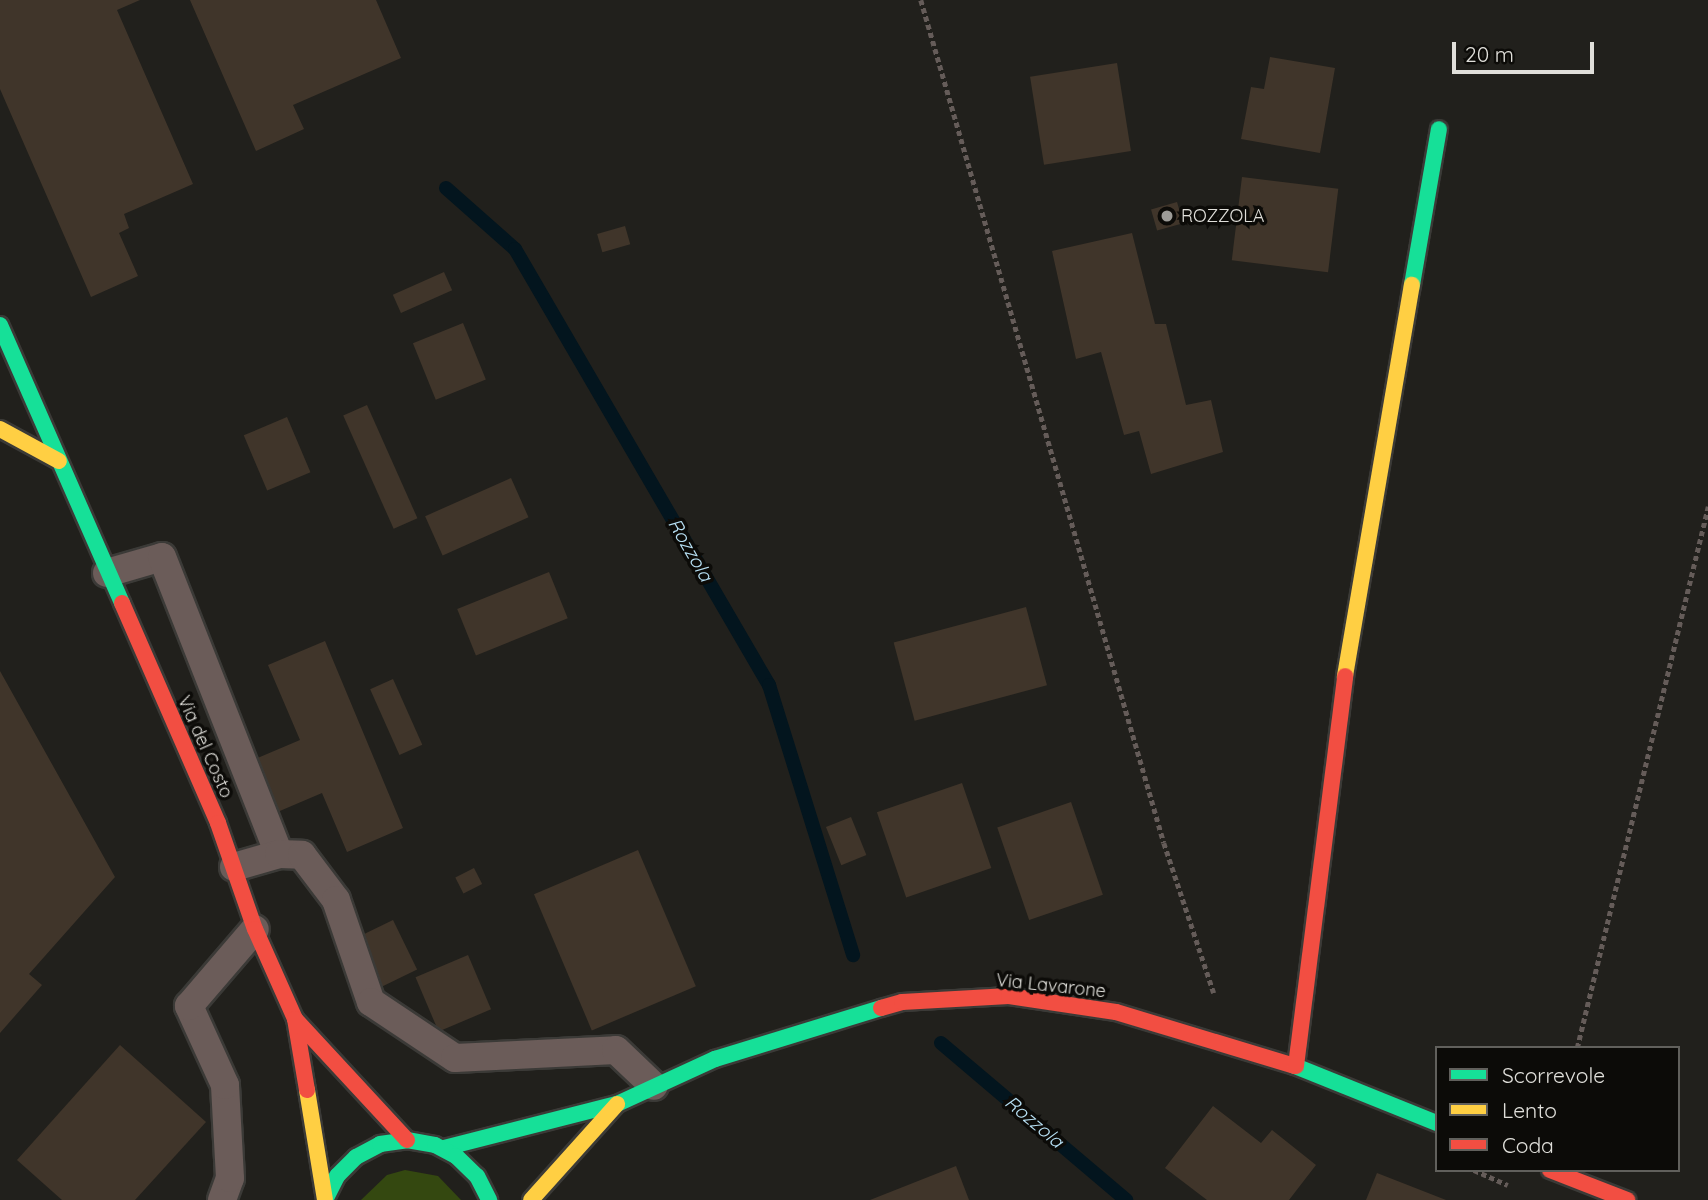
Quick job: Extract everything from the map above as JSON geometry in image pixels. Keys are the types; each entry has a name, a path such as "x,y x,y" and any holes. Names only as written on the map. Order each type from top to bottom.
{"main road":[{"path":"1296,1066 1347,659 1439,129"},
{"name":"Via del Costo","path":"0,326 234,867 255,929 295,1018 325,1200"},
{"path":"0,429 59,461"},
{"name":"Via Lavarone","path":"444,1148 617,1104 715,1059 902,1002 1009,996 1116,1012 1232,1045 1296,1066 1435,1122"},
{"path":"295,1018 407,1140"},
{"name":"Via Lavarone","path":"530,1200 617,1104"},
{"path":"325,1200 337,1176 356,1157 380,1144 407,1140 444,1148 472,1170 489,1200"},
{"path":"1555,1172 1627,1200"}],"lane":[{"path":"107,573 162,557 279,854"},
{"path":"234,867 279,854 302,855 336,900 371,1002 455,1058 616,1050 654,1086"},
{"path":"222,1200 230,1178 225,1085 189,1006 255,929"}],"path":[{"path":"921,0 1164,843 1232,1045"},
{"path":"1577,1046 1708,508"}],"green space":[{"path":"405,1170 438,1176 461,1200 361,1200 387,1175"}],"building":[{"path":"0,0 140,0 117,10 193,184 124,214 129,228 119,233 138,276 91,297 0,89"},
{"path":"190,0 376,0 401,58 293,105 304,129 256,151"},
{"path":"1270,57 1335,68 1320,153 1241,139 1251,87 1264,89"},
{"path":"1117,63 1131,151 1044,165 1030,77"},
{"path":"1242,177 1338,189 1328,272 1232,260"},
{"name":"ROZZOLA","path":"1177,202 1183,223 1157,231 1151,209"},
{"path":"625,226 630,244 602,252 597,234"},
{"path":"1132,233 1155,324 1166,324 1186,405 1211,400 1223,452 1151,474 1139,431 1124,435 1101,352 1076,359 1052,251"},
{"path":"444,272 452,290 401,313 393,295"},
{"path":"463,323 486,380 436,400 413,343"},
{"path":"367,405 417,518 394,529 343,416"},
{"path":"287,417 310,472 267,491 244,435"},
{"path":"511,478 528,517 443,556 425,516"},
{"path":"549,572 568,618 476,655 457,609"},
{"path":"1026,607 1047,685 915,721 894,642"},
{"path":"325,641 403,828 347,852 322,793 261,819 239,766 300,740 268,665"},
{"path":"0,671 115,877 29,974 42,985 0,1033"},
{"path":"393,679 422,745 399,755 370,689"},
{"path":"962,783 991,868 906,897 877,812"},
{"path":"1071,802 1103,895 1029,920 997,827"},
{"path":"851,817 866,855 841,865 826,827"},
{"path":"638,850 696,986 592,1030 534,894"},
{"path":"474,868 482,884 463,894 455,878"},
{"path":"393,920 417,969 367,994 343,945"},
{"path":"468,955 491,1009 439,1032 416,977"},
{"path":"120,1045 206,1122 135,1200 62,1200 17,1160"},
{"path":"1213,1106 1261,1143 1272,1130 1316,1165 1289,1200 1207,1200 1165,1168"},
{"path":"956,1166 969,1200 870,1200"},
{"path":"1377,1173 1446,1200 1366,1200"}],"waterway":[{"name":"Rozzola","path":"446,188 515,249 769,685 853,955"},
{"name":"Rozzola","path":"941,1043 1126,1200"}],"traffic: fast":[{"path":"1412,285 1439,129"},
{"path":"0,325 122,603"},
{"path":"444,1148 617,1104 715,1059 881,1008"},
{"path":"1295,1066 1435,1122"},
{"path":"325,1200 337,1176 356,1157 380,1144 407,1140 435,1145 456,1156 477,1176 489,1200"}],"traffic: slow":[{"path":"1345,676 1412,285"},
{"path":"0,429 59,461"},
{"path":"307,1090 325,1200"},
{"path":"531,1200 617,1104"}],"traffic: jam":[{"path":"122,603 218,823 255,929 295,1019 307,1090"},
{"path":"1296,1066 1345,676"},
{"path":"881,1008 902,1002 1009,996 1116,1012 1295,1066"},
{"path":"295,1019 407,1140"},
{"path":"1555,1172 1627,1200"}],"place":[{"name":"ROZZOLA","path":"1167,216"}]}
